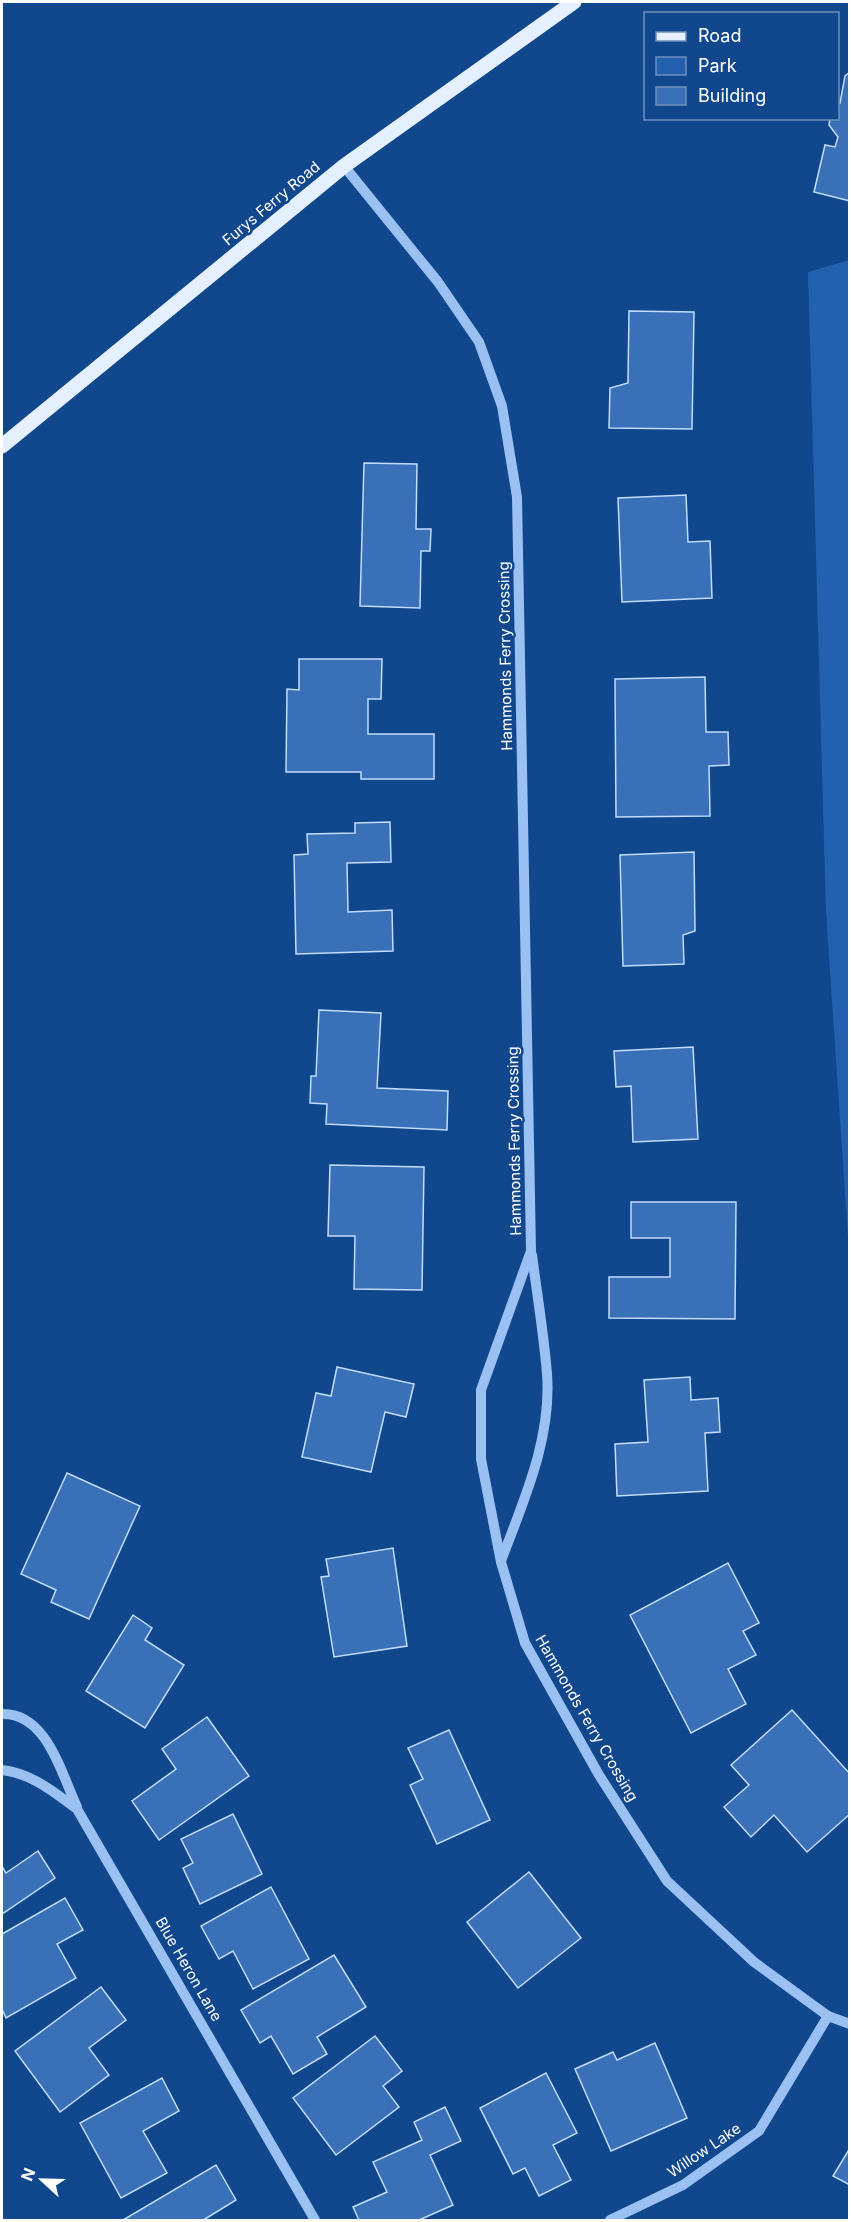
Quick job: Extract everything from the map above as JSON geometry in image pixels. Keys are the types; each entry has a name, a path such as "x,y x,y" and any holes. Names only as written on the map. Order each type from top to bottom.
{"main road":[{"name":"Furys Ferry Road","path":"2,446 344,166 574,2"}],"street":[{"name":"Hammonds Ferry Crossing","path":"344,166 438,282 479,342 504,417 517,497 531,1251 481,1390 481,1459 501,1562 525,1643 599,1775 667,1881 754,1962 828,2016 849,2024"},
{"path":"501,1562 535,1469 546,1412 548,1375 531,1251"},
{"path":"2,1714 12,1714 34,1724 49,1745 77,1809"},
{"name":"Blue Heron Lane","path":"2,1770 17,1771 34,1779 77,1809 315,2220"},
{"name":"Willow Lake","path":"610,2220 683,2185 759,2131 828,2016"}],"green space":[{"path":"850,260 849,1252 826,912 808,272"}],"building":[{"path":"850,72 850,201 814,192 825,145 835,147 838,137 829,125 830,120 839,120 839,102 845,76"},
{"path":"629,311 694,312 692,429 609,428 610,388 628,383"},
{"path":"364,463 417,464 416,529 431,529 430,551 421,551 420,608 360,606"},
{"path":"686,495 688,542 710,541 712,598 622,602 618,498"},
{"path":"299,659 382,659 381,699 368,699 368,734 434,734 434,779 361,779 361,772 286,772 287,689 299,690"},
{"path":"705,677 706,732 728,732 729,765 709,766 710,816 616,817 615,679"},
{"path":"390,822 391,862 347,863 348,912 392,910 393,951 296,954 294,855 308,854 307,834 355,833 355,823"},
{"path":"694,852 695,931 683,935 684,964 623,966 620,855"},
{"path":"319,1010 381,1013 377,1088 448,1091 447,1130 326,1124 327,1104 310,1103 311,1076 316,1076"},
{"path":"693,1047 698,1139 633,1142 631,1086 616,1087 614,1051"},
{"path":"330,1165 424,1167 422,1290 354,1289 355,1236 328,1236"},
{"path":"631,1202 736,1202 735,1319 609,1318 609,1277 670,1277 670,1238 631,1238"},
{"path":"337,1367 414,1384 406,1417 385,1412 371,1472 302,1457 316,1393 331,1396"},
{"path":"690,1377 691,1400 718,1398 720,1432 705,1433 708,1491 617,1496 615,1444 648,1442 644,1380"},
{"path":"67,1473 140,1506 89,1619 51,1602 56,1590 21,1574"},
{"path":"393,1548 407,1646 334,1657 321,1577 329,1576 326,1559"},
{"path":"728,1563 759,1623 743,1631 756,1655 728,1669 746,1704 691,1733 630,1615"},
{"path":"133,1615 152,1628 145,1640 184,1665 145,1728 86,1691"},
{"path":"792,1710 850,1774 850,1814 807,1852 774,1815 751,1837 724,1807 749,1785 731,1765"},
{"path":"207,1717 249,1776 159,1840 132,1801 176,1769 162,1749"},
{"path":"449,1730 490,1820 437,1844 410,1785 423,1779 408,1748"},
{"path":"233,1814 262,1874 200,1904 183,1868 193,1863 181,1839"},
{"path":"38,1851 55,1878 2,1914 2,1866 6,1873"},
{"path":"529,1872 581,1938 518,1988 467,1922"},
{"path":"271,1887 309,1959 253,1989 233,1951 219,1959 201,1926"},
{"path":"65,1898 83,1930 57,1944 76,1978 6,2018 2,2009 2,1934"},
{"path":"334,1955 366,2007 317,2037 327,2054 293,2074 271,2036 260,2043 241,2010"},
{"path":"101,1987 126,2020 89,2048 109,2075 60,2112 15,2051"},
{"path":"375,2036 402,2071 383,2086 399,2107 336,2155 293,2098"},
{"path":"655,2043 687,2118 611,2151 575,2069 613,2052 617,2060"},
{"path":"546,2073 577,2133 553,2145 571,2180 539,2196 525,2168 513,2174 480,2108"},
{"path":"162,2078 179,2111 143,2131 167,2173 121,2198 80,2123"},
{"path":"445,2107 461,2141 430,2155 453,2205 419,2220 359,2220 353,2207 387,2192 373,2162 422,2140 414,2122"},
{"path":"850,2148 850,2185 833,2176"},
{"path":"216,2165 236,2200 206,2220 123,2220"}]}
